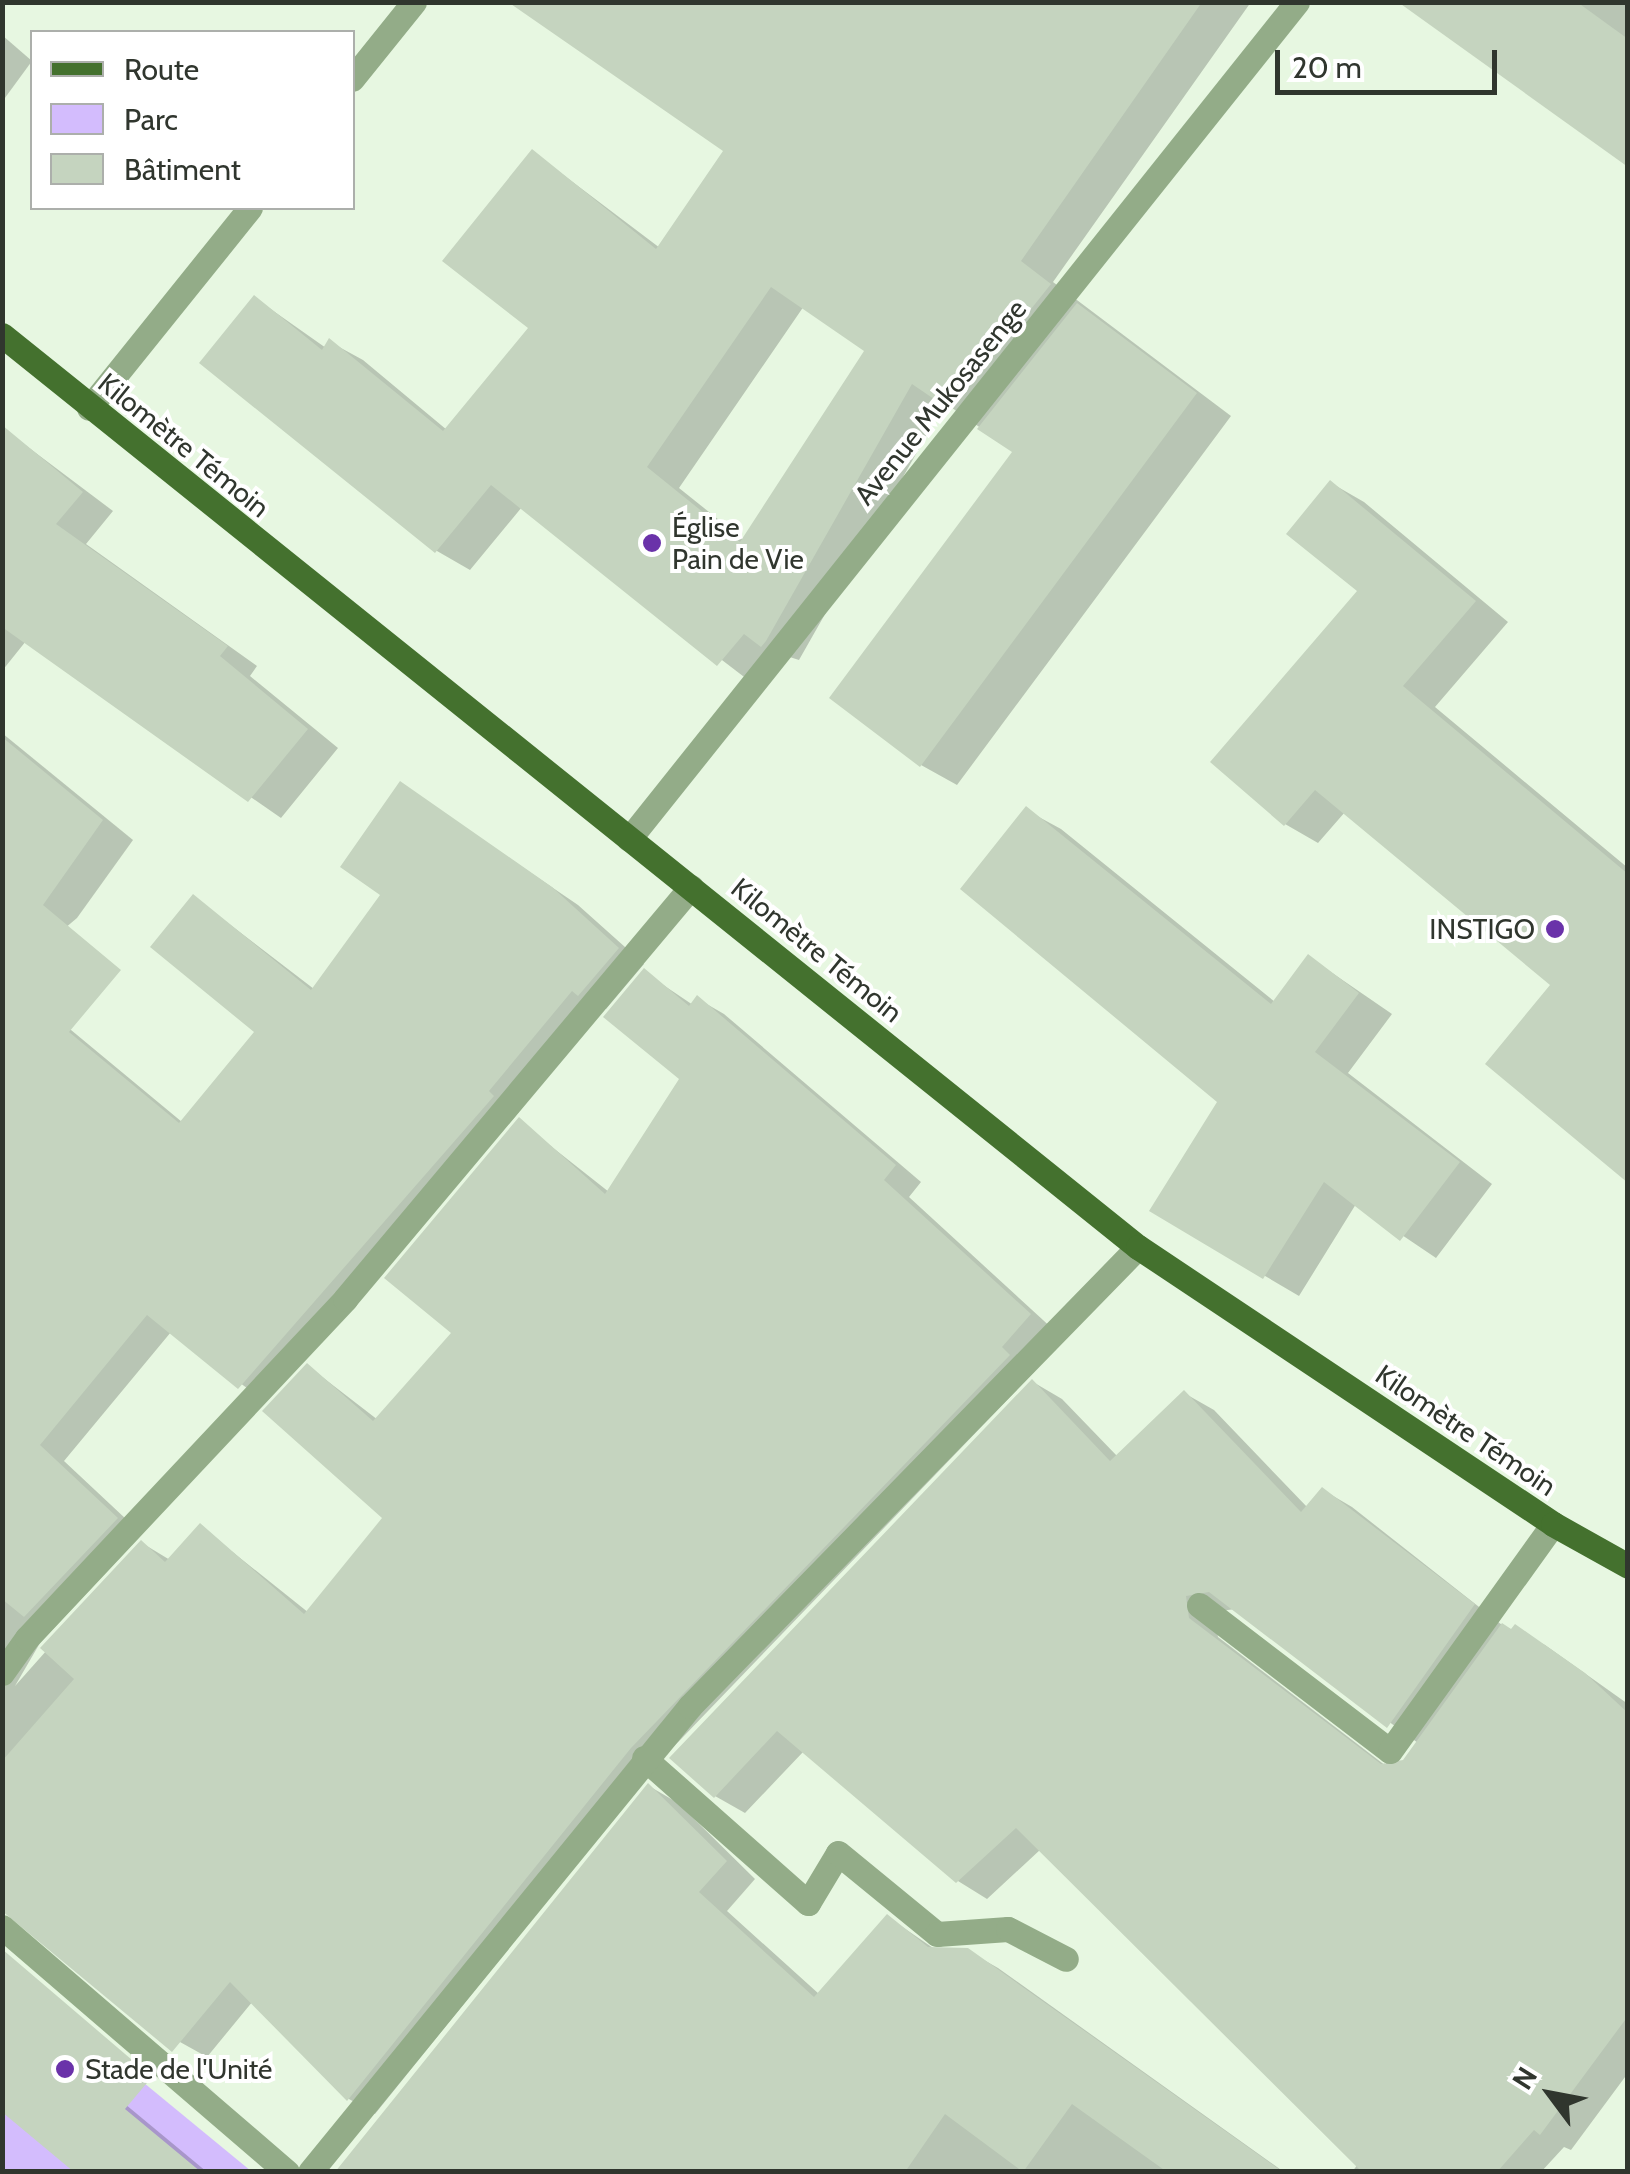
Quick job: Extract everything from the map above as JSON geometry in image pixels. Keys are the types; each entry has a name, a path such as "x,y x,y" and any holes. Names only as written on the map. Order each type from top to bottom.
{"main road":[{"name":"Kilomètre Témoin","path":"2,335 1138,1248 1553,1524 1628,1566"}],"street":[{"path":"355,75 414,2"},
{"name":"Avenue Mukosasenge","path":"630,839 1296,2"},
{"path":"89,408 248,210"},
{"path":"2,1674 27,1638 345,1300 691,886"},
{"path":"310,2172 644,1758 779,1610 1138,1248"},
{"path":"1199,1605 1390,1751 1553,1524"},
{"path":"644,1758 808,1903 838,1853 937,1934 1008,1929 1066,1959"},
{"path":"2,1927 287,2172"}],"green space":[{"name":"Stade de l'Unité","path":"3,1967 251,2171 3,2171"}],"building":[{"path":"508,2 1202,2 1021,261 1051,284 950,410 912,384 766,641 761,647 744,634 717,666 491,485 435,553 199,363 254,295 322,350 329,338 443,431 528,328 442,261 532,149 656,249 723,151","holes":["771,287 864,351 740,542 647,467"]},
{"path":"1398,2 1577,2 1628,39 1628,167"},
{"path":"1077,303 1197,393 920,767 829,698 1012,452 977,429"},
{"path":"2,425 83,492 56,524 228,646 220,656 308,729 248,802 2,627"},
{"path":"1330,480 1476,601 1403,686 1628,874 1628,1183 1485,1064 1550,985 1315,790 1284,826 1210,762 1357,591 1286,534"},
{"path":"2,737 103,820 43,905 121,970 69,1032 179,1123 254,1032 150,947 193,894 311,990 380,895 340,867 400,781 552,887 619,948 578,996 572,991 489,1091 494,1096 238,1389 147,1315 40,1445 118,1518 24,1617 2,1599"},
{"path":"1026,806 1271,1004 1308,954 1359,993 1315,1052 1460,1162 1400,1241 1324,1182 1263,1279 1149,1211 1217,1102 960,889"},
{"path":"644,968 689,1006 697,995 896,1165 884,1180 1031,1314 1002,1347 1010,1355 631,1748 347,2101 230,1982 172,2052 2,1911 2,1761 74,1679 40,1648 141,1540 165,1562 200,1523 304,1614 382,1518 262,1411 307,1363 373,1421 451,1333 384,1278 519,1117 605,1194 679,1079 603,1017"},
{"path":"1032,1379 1110,1461 1184,1390 1301,1512 1322,1487 1475,1604 1387,1728 1209,1592 1186,1596 1189,1618 1381,1764 1403,1760 1502,1623 1511,1629 1515,1624 1585,1673 1628,1713 1628,2016 1540,2135 1534,2130 1497,2172 1362,2172 1016,1828 956,1883 777,1731 714,1798 669,1758"},
{"path":"648,1783 727,1861 699,1892 814,1997 887,1914 928,1947 968,1948 1283,2172 1167,2172 1072,2104 1023,2172 945,2114 905,2172 335,2172"},
{"name":"Stade de l'Unité","path":"2,1949 152,2077 125,2109 201,2172 74,2172 2,2112"}],"place":[{"name":"Église Pain de Vie","path":"652,543"},
{"name":"INSTIGO","path":"1555,929"},
{"name":"Stade de l'Unité","path":"65,2069"}]}
